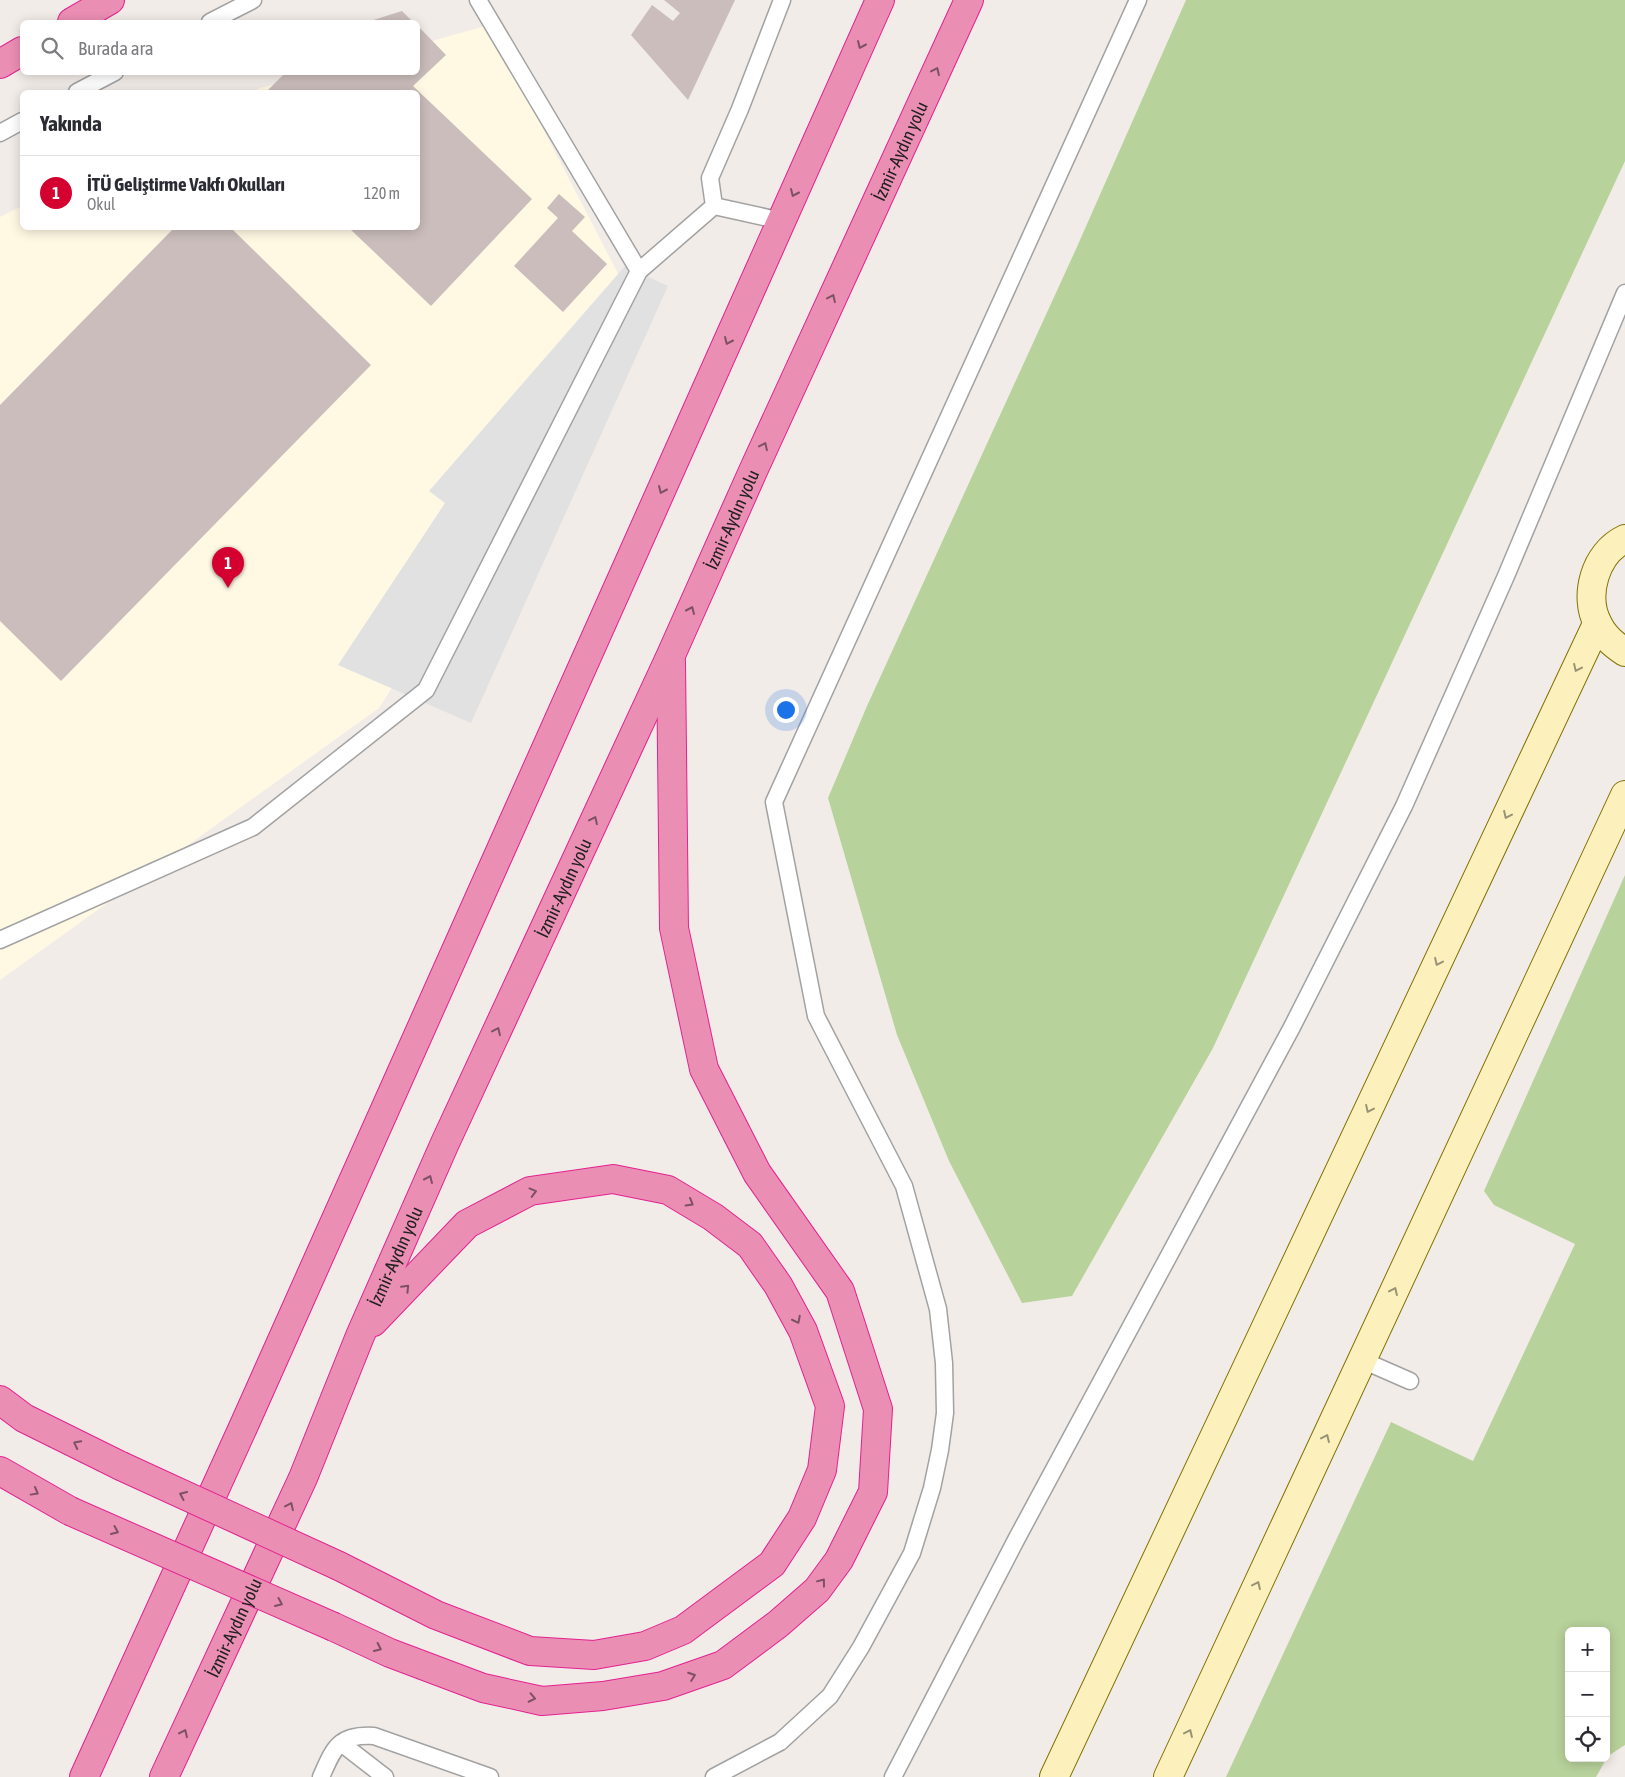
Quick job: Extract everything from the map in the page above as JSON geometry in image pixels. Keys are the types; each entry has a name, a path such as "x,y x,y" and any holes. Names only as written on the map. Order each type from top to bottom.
{"highway":[{"path":"75,20 110,0"},
{"path":"84,1777 245,1424 880,0"},
{"name":"İzmir-Aydın yolu","path":"164,1777 303,1478 360,1336 445,1142 671,655 753,471 969,0"},
{"path":"0,64 20,52"},
{"path":"0,1471 70,1511 390,1653 483,1688 542,1700 604,1696 663,1686 723,1664 778,1624 817,1590 839,1560 873,1492 878,1409 840,1291 757,1172 704,1069 674,928 671,655"},
{"path":"0,1400 24,1418 121,1466 339,1566 436,1615 530,1651 594,1655 645,1646 683,1630 772,1564 802,1518 822,1470 830,1406 802,1331 778,1285 750,1245 713,1217 668,1190 613,1179 530,1191 467,1224 360,1336"}],"street":[{"path":"1625,539 1606,555 1594,578 1591,602 1598,624 1611,642 1625,652"},
{"path":"1054,1777 1598,624"},
{"path":"1168,1777 1625,795"}],"lane":[{"path":"214,20 253,0"},
{"path":"478,0 639,271"},
{"path":"714,206 710,178 740,109 782,0"},
{"path":"714,1777 780,1742 830,1696 861,1647 912,1553 932,1488 945,1413 944,1363 938,1308 904,1186 816,1016 774,802 1138,0"},
{"path":"81,90 109,75"},
{"path":"0,133 20,122"},
{"path":"0,940 252,827 426,690 639,271 714,206"},
{"path":"714,206 782,221"},
{"path":"893,1777 1017,1538 1292,1027 1404,806 1506,576 1625,293"},
{"path":"1362,1360 1410,1381"},
{"path":"321,1777 333,1752 341,1742 351,1737 374,1736 490,1777"},
{"path":"341,1742 385,1777"}],"shaded area":[{"path":"489,25 625,287 532,468 379,708 0,980 0,217 20,207 20,230 420,230 420,90 256,90 309,75 420,75 420,44"},
{"path":"625,266 668,286 471,723 338,665 445,503 429,491"}],"green space":[{"path":"1186,0 1625,0 1625,161 1213,1048 1072,1296 1022,1303 949,1161 897,1035 828,798 867,706 1076,249"},
{"path":"1625,875 1625,1745 1610,1755 1610,1627 1565,1627 1565,1762 1605,1762 1596,1777 1226,1777 1391,1422 1473,1461 1575,1244 1494,1205 1484,1191"}],"building":[{"path":"664,0 735,0 688,100 631,35 652,5 673,21 680,13"},
{"path":"402,11 411,20 373,20"},
{"path":"420,28 446,55 413,86 417,90 268,90 283,75 420,75"},
{"path":"420,93 532,199 431,306 351,230 420,230"},
{"path":"559,194 585,217 572,231 607,264 563,312 514,266 558,218 547,208"},
{"path":"172,230 233,230 371,365 61,681 0,621 0,405"}],"place":[{"name":"İTÜ Geliştirme Vakfı Okulları","path":"228,588"}]}
